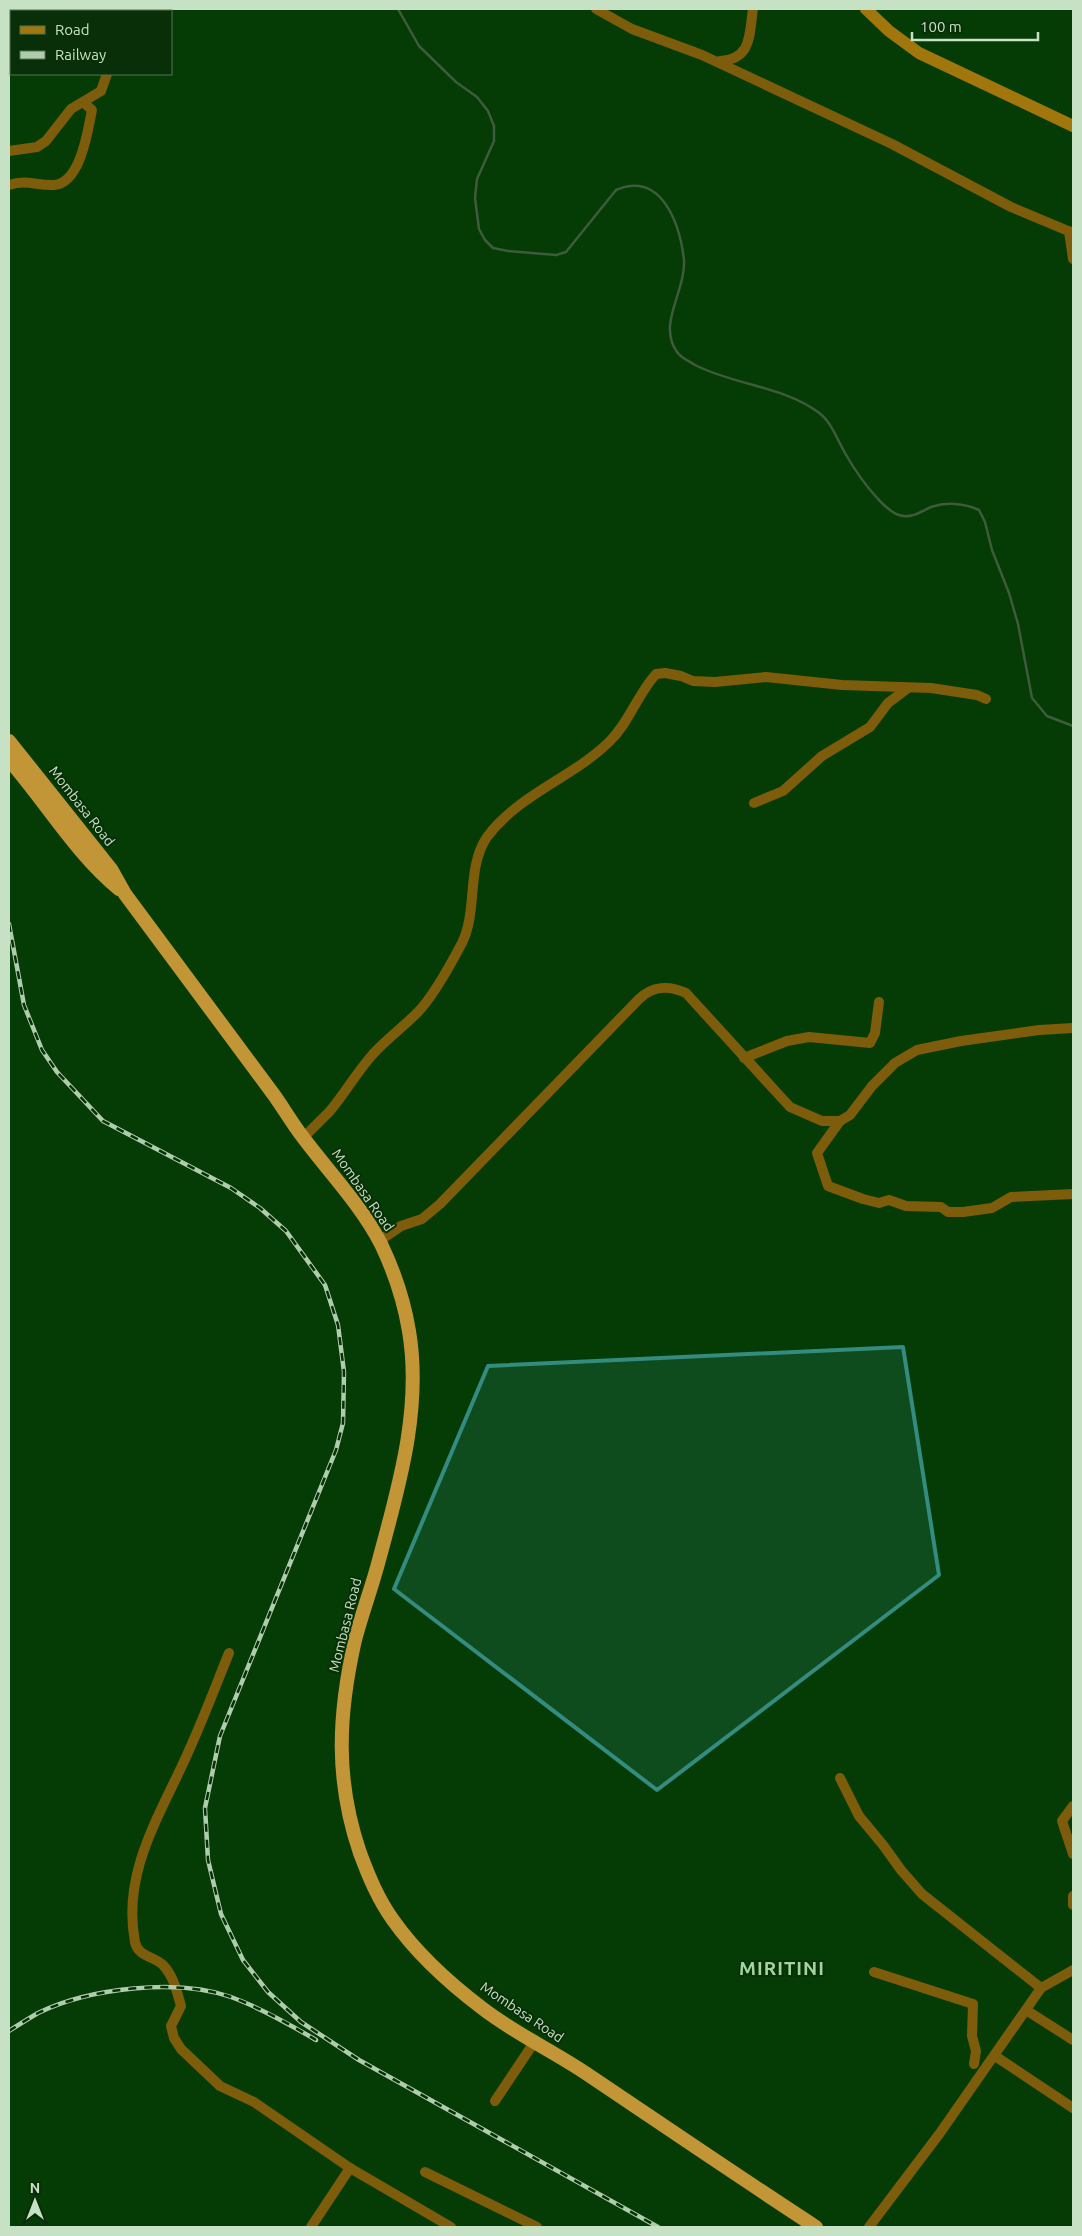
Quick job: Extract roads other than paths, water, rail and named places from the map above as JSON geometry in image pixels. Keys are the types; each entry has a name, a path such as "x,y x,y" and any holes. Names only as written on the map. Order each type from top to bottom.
{"highway":[{"name":"Mombasa Road","path":"9,741 111,869 126,894 380,1241 396,1278 409,1332 413,1373 413,1402 404,1457 378,1564 366,1597 342,1706 342,1772 344,1792 353,1830 370,1880 393,1920 434,1967 483,2009 535,2041 816,2227"},
{"name":"Mombasa Road","path":"9,760 104,877 126,894"}],"main road":[{"path":"866,9 889,31 919,53 1073,126"}],"street":[{"path":"596,9 632,29 679,45 892,144 1011,207 1071,232 1073,259"},
{"path":"717,62 732,61 742,54 749,35 753,9"},
{"path":"9,152 37,147 46,141 62,118 71,109 101,91 107,75"},
{"path":"9,185 16,182 29,181 55,185 60,183 77,167 92,110 83,102"},
{"path":"303,1138 329,1112 377,1049 417,1013 429,998 462,942 469,923 471,892 480,850 487,838 522,804 610,742 622,726 647,684 656,674 665,673 681,676 693,681 715,682 766,677 842,685 931,688 977,695 986,699"},
{"path":"754,803 783,790 822,756 870,728 888,703 908,688"},
{"path":"380,1241 402,1226 422,1218 440,1204 646,992 668,987 686,993 790,1107 822,1121 840,1121"},
{"path":"744,1058 787,1041 809,1037 870,1043 875,1033 879,1002"},
{"path":"1073,1028 1039,1030 961,1041 917,1050 896,1063 872,1086 850,1115 840,1121 817,1153 828,1186 863,1200 878,1203 889,1200 906,1206 941,1207 948,1212 963,1212 992,1208 1011,1197 1073,1194"},
{"path":"229,1653 190,1749 154,1822 138,1865 132,1900 136,1944 143,1955 162,1963 172,1976 181,2006 171,2026 174,2038 191,2059 220,2086 254,2102 350,2168 451,2227"},
{"path":"840,1778 859,1816 922,1894 1041,1988"},
{"path":"1073,1806 1062,1821 1073,1854"},
{"path":"1073,1896 1073,1905"},
{"path":"869,2227 995,2056 1041,1988 1073,1970"},
{"path":"874,1972 973,2004 972,2036 976,2051 974,2064"},
{"path":"1026,2010 1073,2040"},
{"path":"495,2101 535,2041"},
{"path":"995,2056 1073,2108"},
{"path":"311,2227 350,2168"},
{"path":"424,2172 538,2227"}],"waterway":[{"path":"398,9 419,46 456,82 477,97 488,111 494,126 494,141 477,179 475,198 479,229 485,240 493,248 556,255 566,252 616,190 632,186 645,188 657,194 666,204 673,217 682,246 684,260 681,284 671,319 670,330 677,352 685,359 710,372 774,391 804,403 818,412 830,425 848,459 864,483 878,499 896,514 911,516 937,505 949,504 967,506 979,510 985,522 992,550 1009,593 1018,624 1032,698 1047,716 1073,726"}],"railway":[{"path":"9,924 24,1005 42,1050 57,1072 103,1121 231,1188 260,1208 286,1231 325,1285 338,1325 344,1372 343,1423 336,1450 220,1736 205,1808 208,1860 221,1914 243,1960 268,1992 301,2022 359,2060 658,2227"},
{"path":"9,2031 38,2013 82,1997 107,1992 160,1987 209,1991 231,1997 264,2011 316,2040"}],"district":[{"name":"MIRITINI","path":"782,1968"}]}
